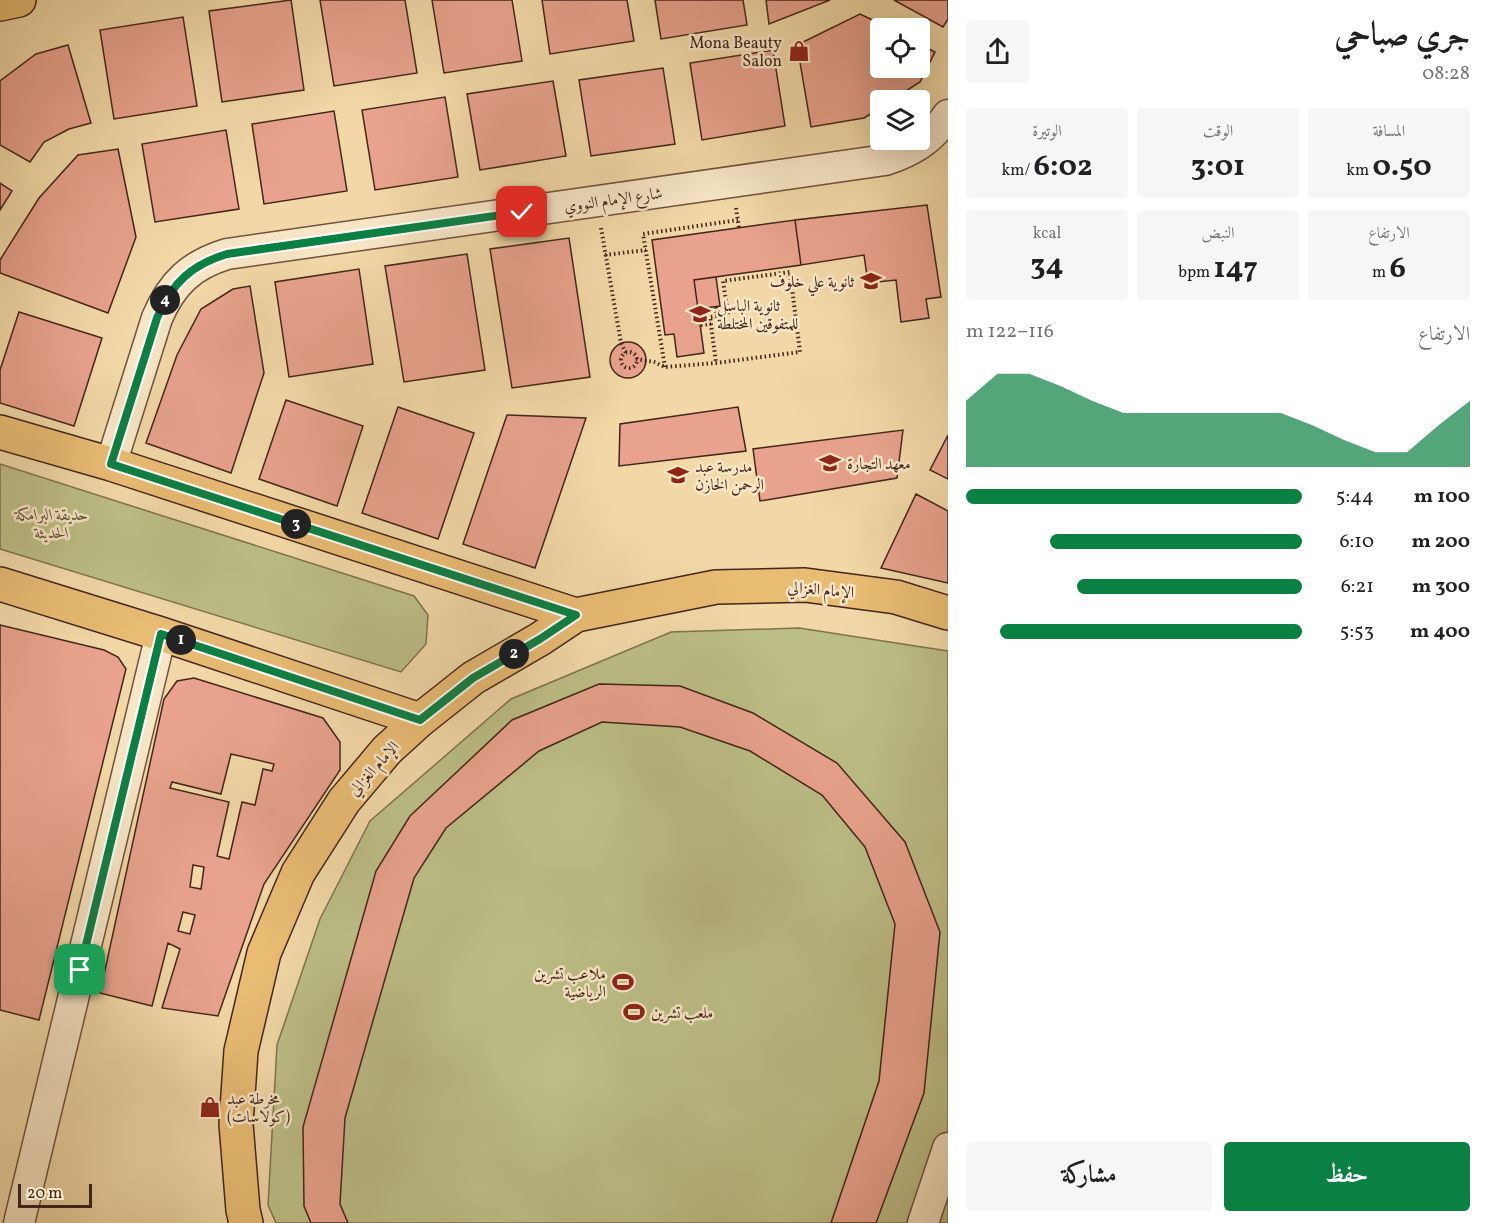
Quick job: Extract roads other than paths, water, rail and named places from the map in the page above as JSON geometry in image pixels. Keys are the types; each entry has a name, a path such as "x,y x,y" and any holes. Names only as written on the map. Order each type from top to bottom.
{"main road":[{"path":"0,4 19,0"},
{"path":"0,432 111,464 576,615"},
{"path":"0,584 161,634 420,720"},
{"name":"الإمام الغزالي","path":"241,1219 236,1124 241,1051 264,953 298,873 344,801 387,750 420,720 473,678 576,615 716,587 805,585 896,597 948,613"}],"street":[{"name":"شارع الإمام النووي","path":"111,464 163,303 183,277 197,266 212,259 227,254 885,160 920,145 935,132 948,115"},
{"path":"19,1223 161,634"},
{"path":"923,1223 948,1148"}],"place":[{"name":"Mona Beauty Salon","path":"799,51"},
{"name":"ثانوية علي خلوف","path":"871,281"},
{"name":"ثانوية الباسل للمتفوقين المختلطة","path":"700,314"},
{"name":"معهد التجارة","path":"830,463"},
{"name":"مدرسة عبد الرحمن الخازن","path":"678,475"},
{"name":"ملاعب تشرين الرياضية","path":"623,982"},
{"name":"ملعب تشرين","path":"634,1012"},
{"name":"مخرطة عبد (كولاسات)","path":"210,1107"}],"park label":[{"name":"حديقة البرامكة الحديثة","path":"52,523"}]}
